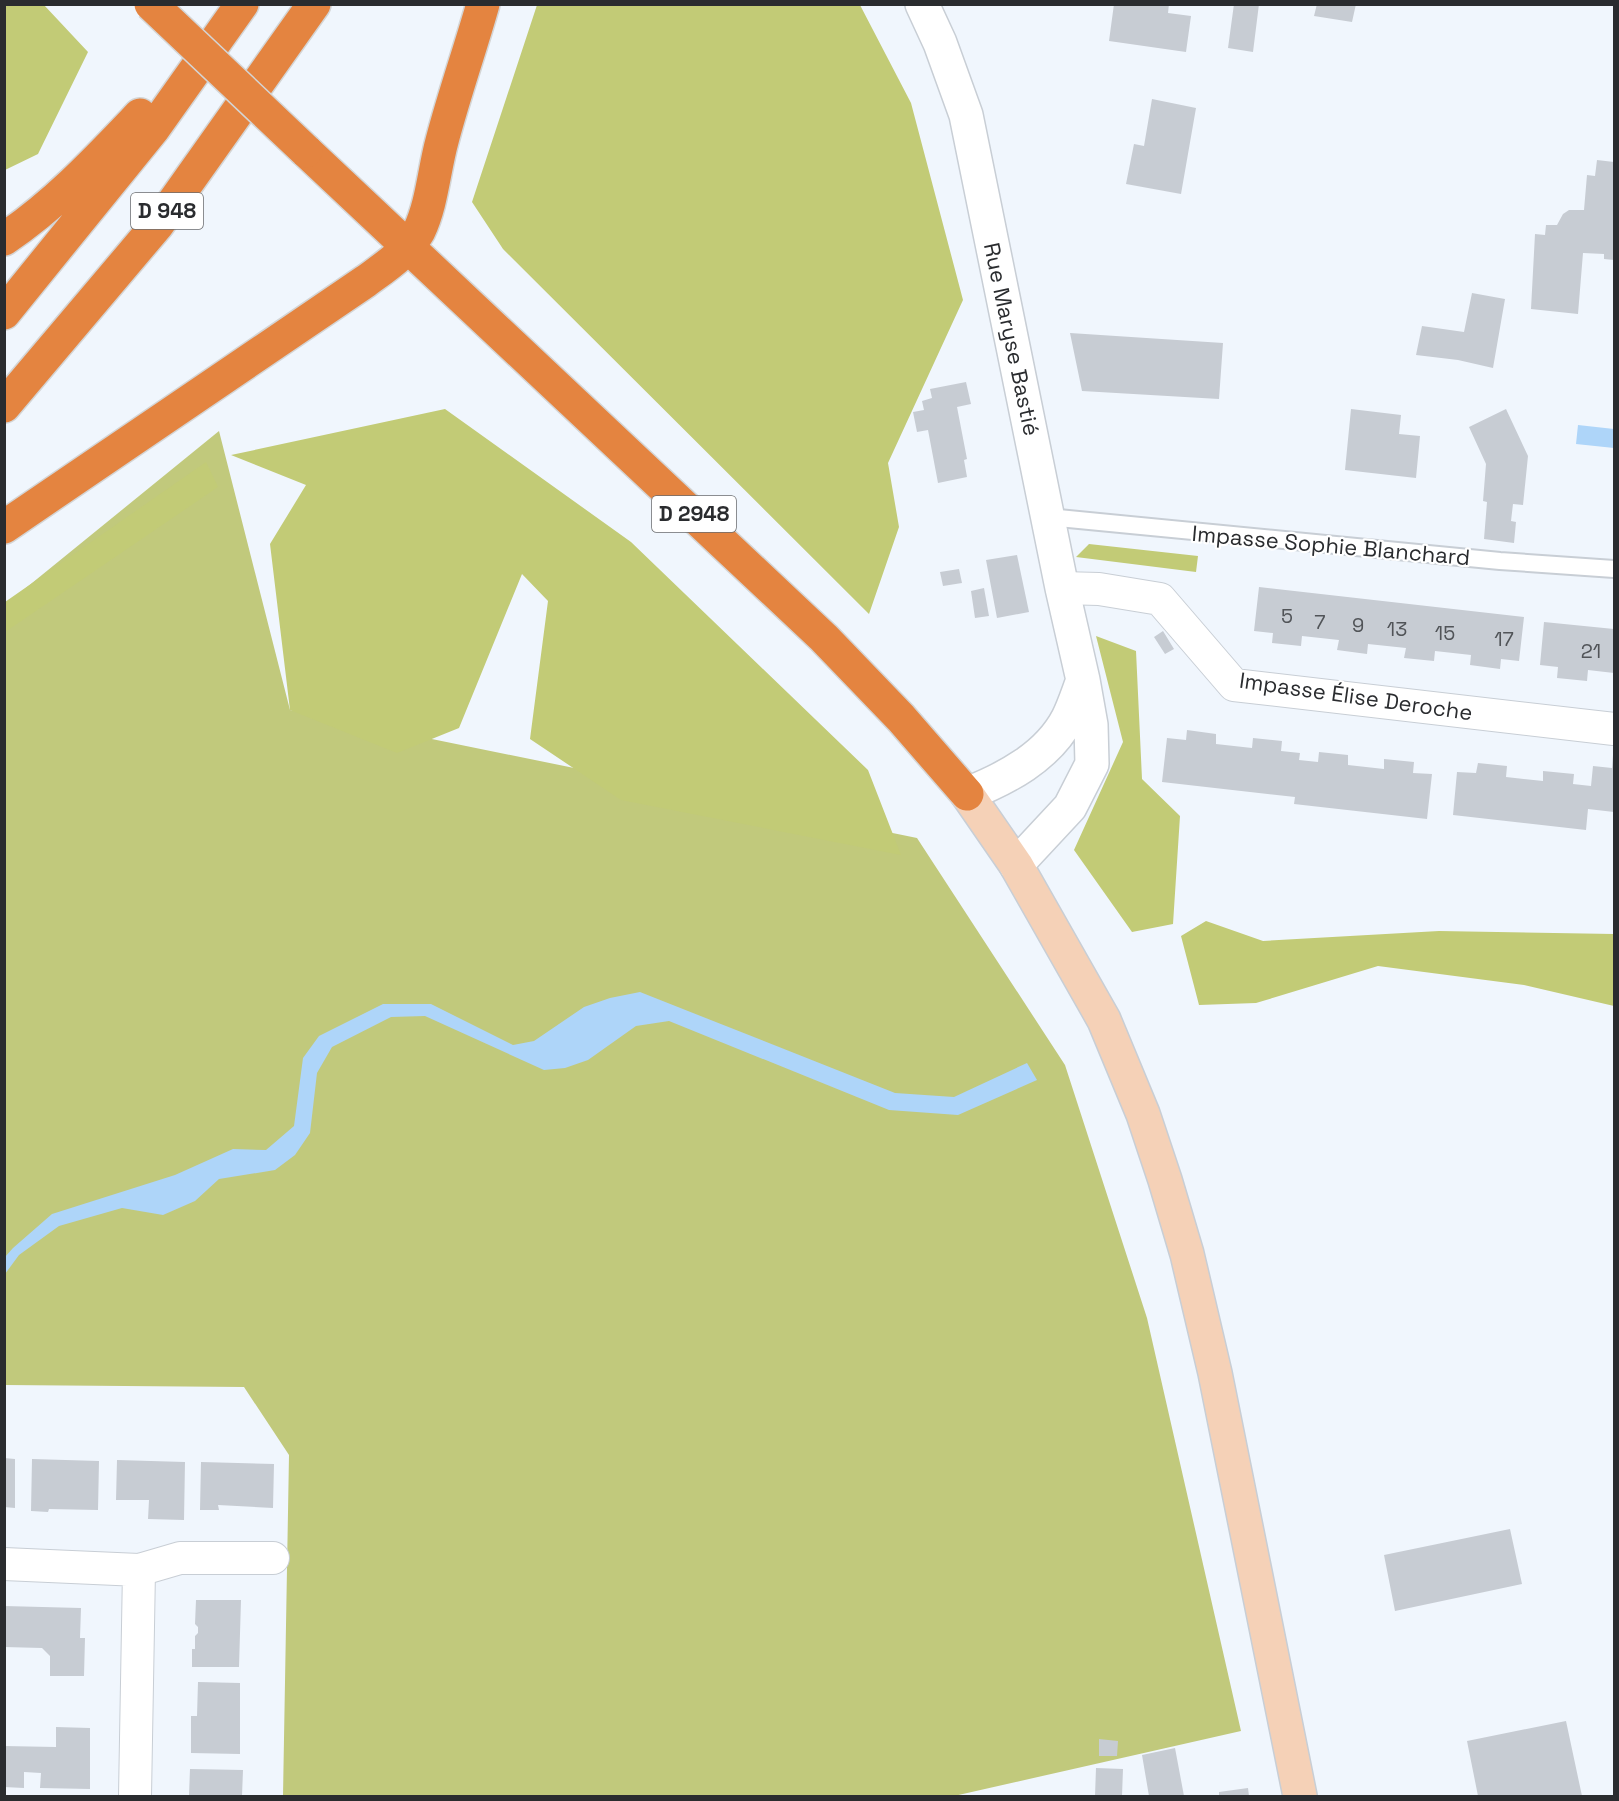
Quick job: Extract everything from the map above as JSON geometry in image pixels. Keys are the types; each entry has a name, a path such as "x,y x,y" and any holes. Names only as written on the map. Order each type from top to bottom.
{"highway":[{"path":"152,4 408,247"},
{"name":"D 948","path":"4,406 158,224 314,4"},
{"path":"4,527 366,281 408,247 418,232 426,213 442,141 483,4"},
{"path":"4,239 34,219 71,187 237,11"},
{"name":"D 948","path":"4,313 154,128 237,11"},
{"name":"D 2948","path":"408,247 824,638 901,718 967,794"}],"main road":[{"name":"D 2948","path":"967,794 1016,865 1104,1020 1143,1114 1165,1180 1189,1265 1215,1374 1300,1797"}],"street":[{"name":"Rue Maryse Bastié","path":"922,4 940,43 966,115 1091,725 1092,764 1070,807 1016,865"},
{"name":"Impasse Élise Deroche","path":"1062,588 1100,589 1160,599 1234,685 1614,729"},
{"path":"967,794 996,783 1042,752 1067,720 1083,680"},
{"path":"4,1564 139,1570 180,1558 273,1558"},
{"path":"135,1797 139,1570"}],"lane":[{"name":"Impasse Sophie Blanchard","path":"1048,517 1488,560 1614,569"}],"green space":[{"path":"5,4 44,5 88,52 38,154 5,170"},
{"path":"537,5 860,5 911,103 963,300 888,463 899,527 869,614 503,249 472,202"},
{"path":"445,409 631,542 868,770 901,855 621,800 530,739 548,601 522,574 459,728 397,753 290,710 270,544 306,485 231,455"},
{"path":"219,431 290,710 917,838 1065,1065 1147,1318 1241,1731 954,1796 283,1796 289,1455 244,1387 5,1385 5,605"},
{"path":"206,462 218,487 5,632 5,602"},
{"path":"1089,544 1198,556 1196,572 1076,557"},
{"path":"1096,636 1136,651 1142,779 1180,816 1173,924 1132,932 1074,850 1123,742"},
{"path":"1206,921 1263,941 1439,931 1614,934 1614,1006 1524,985 1378,966 1256,1003 1199,1005 1181,936"}],"water":[{"path":"1578,425 1614,429 1614,448 1576,444"},
{"path":"640,992 895,1093 954,1097 1027,1063 1037,1080 958,1115 889,1110 669,1021 636,1026 588,1060 565,1068 544,1070 425,1016 391,1017 332,1047 317,1073 310,1133 295,1155 275,1170 219,1179 195,1201 163,1215 122,1208 59,1226 19,1255 5,1274 5,1257 52,1214 175,1175 233,1149 266,1150 294,1126 303,1058 319,1036 383,1004 431,1004 513,1045 534,1041 584,1007 610,998"}],"building":[{"path":"1114,4 1169,4 1168,13 1191,16 1186,52 1109,41"},
{"path":"1234,4 1259,4 1253,52 1228,48"},
{"path":"1317,4 1356,4 1352,22 1314,16"},
{"path":"1152,99 1196,108 1181,194 1126,184 1134,144 1144,146"},
{"path":"1597,160 1614,162 1614,260 1604,259 1604,254 1583,253 1578,314 1531,309 1535,234 1545,235 1546,225 1557,225 1563,214 1569,210 1584,210 1587,175 1595,176"},
{"path":"1472,293 1505,299 1493,368 1458,360 1416,355 1422,326 1464,332"},
{"path":"1070,333 1223,343 1219,399 1082,391"},
{"path":"966,382 971,404 957,407 967,459 964,460 967,477 938,483 928,430 917,432 913,412 924,410 922,401 932,398 930,389"},
{"path":"1351,409 1401,415 1399,434 1420,436 1416,478 1345,470"},
{"path":"1506,409 1528,456 1523,505 1513,504 1511,521 1516,522 1514,543 1484,539 1487,502 1483,501 1486,464 1469,427"},
{"path":"1017,555 1029,612 997,618 986,560"},
{"path":"959,569 962,583 943,586 940,572"},
{"path":"1259,587 1524,617 1519,661 1501,659 1500,669 1470,665 1471,655 1435,651 1434,661 1404,658 1406,648 1368,644 1367,654 1337,650 1339,640 1302,636 1301,646 1272,643 1273,633 1254,631"},
{"path":"984,588 989,616 975,618 971,591"},
{"path":"1544,622 1614,629 1614,673 1588,670 1587,681 1557,678 1558,667 1540,665"},
{"path":"1163,631 1174,649 1165,654 1154,637"},
{"path":"1187,730 1216,734 1216,744 1252,748 1253,738 1282,741 1281,751 1300,753 1299,760 1318,762 1319,752 1348,755 1348,765 1384,769 1384,759 1414,762 1413,773 1432,774 1427,819 1294,804 1295,797 1162,782 1167,738 1186,740"},
{"path":"1613,755 1614,812 1588,809 1586,830 1453,815 1457,772 1476,773 1478,763 1507,766 1506,777 1543,781 1543,771 1574,774 1573,784 1591,786 1593,766 1612,768"},
{"path":"4,1458 15,1459 15,1508 4,1507"},
{"path":"32,1459 99,1461 98,1510 31,1511"},
{"path":"117,1460 185,1462 184,1520 148,1519 149,1500 116,1500"},
{"path":"201,1462 274,1464 273,1508 218,1505 219,1510 200,1510"},
{"path":"1510,1529 1522,1584 1395,1611 1384,1555"},
{"path":"196,1600 241,1600 239,1667 192,1667 192,1649 195,1649 195,1636 198,1633 198,1627 195,1624"},
{"path":"4,1606 81,1608 80,1638 85,1638 84,1676 50,1676 50,1656 42,1648 4,1647"},
{"path":"198,1682 240,1683 240,1754 191,1753 191,1716 197,1716"},
{"path":"1566,1721 1582,1796 1478,1796 1467,1741"},
{"path":"56,1727 90,1728 90,1789 40,1788 41,1773 24,1772 24,1788 4,1787 4,1746 56,1747"},
{"path":"1099,1739 1118,1741 1117,1756 1099,1756"},
{"path":"1175,1748 1184,1796 1149,1796 1142,1755"},
{"path":"1096,1768 1123,1769 1122,1796 1095,1796"},
{"path":"190,1769 243,1770 242,1796 189,1796"},
{"path":"1248,1788 1249,1796 1219,1796 1219,1792"}]}
